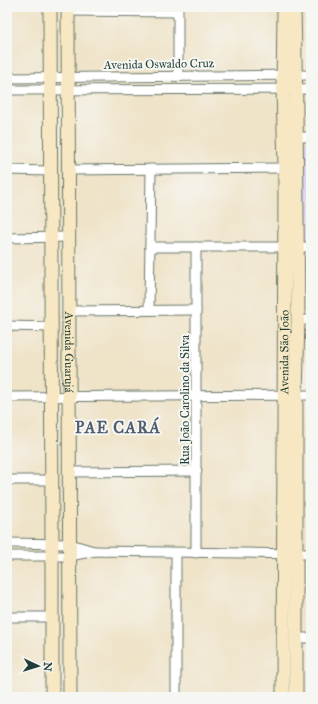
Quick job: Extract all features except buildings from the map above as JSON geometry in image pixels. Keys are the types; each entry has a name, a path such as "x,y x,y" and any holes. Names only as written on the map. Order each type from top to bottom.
{"street":[{"name":"Avenida Guarujá","path":"50,7 52,697"},
{"name":"Avenida São João","path":"283,697 290,554 291,247 296,137 290,89 284,7"},
{"name":"Avenida São João","path":"289,74 294,7"},
{"name":"Avenida Guarujá","path":"68,9 70,697"},
{"path":"68,9 178,9 178,76"},
{"name":"Avenida Oswaldo Cruz","path":"68,84 178,76 311,75"},
{"name":"Avenida Oswaldo Cruz","path":"7,78 50,84 311,89"},
{"name":"Avenida Oswaldo Cruz","path":"7,90 50,84"},
{"name":"Avenida São João","path":"290,89 285,168 291,247 305,320 291,395"},
{"path":"296,137 311,137"},
{"path":"68,170 285,168"},
{"path":"149,310 151,169"},
{"path":"7,170 51,171"},
{"path":"7,238 68,238"},
{"path":"150,247 311,246"},
{"name":"Rua João Carolino da Silva","path":"196,247 196,553"},
{"path":"70,311 196,310"},
{"path":"7,326 52,327"},
{"path":"7,397 311,395"},
{"path":"69,472 197,471"},
{"path":"7,480 52,480"},
{"path":"7,543 52,549 95,551 311,554"},
{"path":"7,556 52,549"},
{"path":"176,553 176,697"},
{"name":"Avenida São João","path":"290,554 296,638 296,697"},
{"path":"7,617 52,617"},
{"path":"296,638 311,638"}],"shaded area":[{"path":"301,141 311,141 311,242 303,242"}],"district":[{"name":"PAE CARÁ","path":"118,427"}]}
